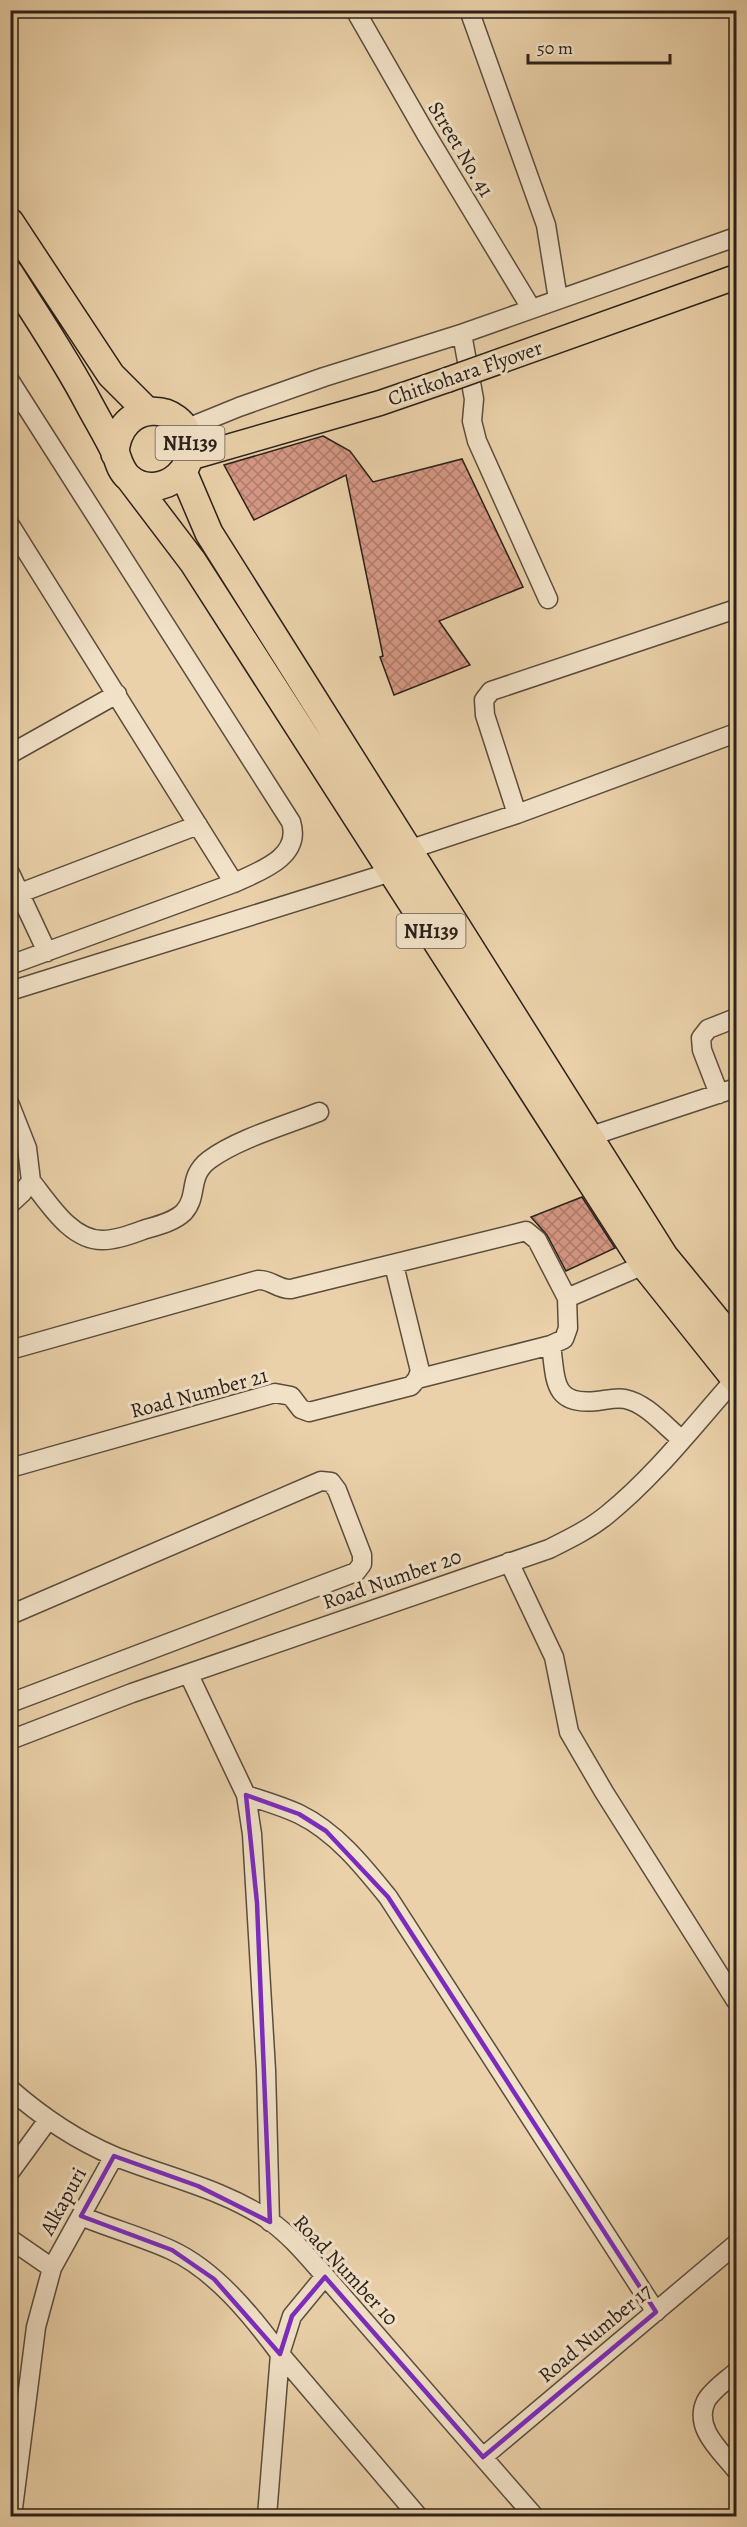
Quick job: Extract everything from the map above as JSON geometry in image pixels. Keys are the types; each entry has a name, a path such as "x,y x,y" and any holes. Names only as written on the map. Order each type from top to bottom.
{"highway":[{"name":"NH139","path":"10,222 111,375 147,411"},
{"name":"NH139","path":"10,274 87,399 116,454 120,468 193,562 406,862 588,1137 654,1261 735,1340"},
{"name":"NH139","path":"116,454 116,440 122,426 133,416 147,411 162,412 175,418 185,429 190,443 186,465 209,533 406,862 654,1261 736,1379"},
{"name":"NH139","path":"130,479 143,486 158,487 172,481 186,465"}],"main road":[{"name":"Chitkohara Flyover","path":"186,465 239,444 380,402 736,277"}],"street":[{"name":"Street No. 41","path":"355,10 420,124 531,308"},
{"path":"469,10 546,225 558,299"},
{"path":"185,429 324,377 462,334 736,237"},
{"path":"462,334 474,399 472,421 477,441 548,599"},
{"path":"10,381 291,822 294,833 288,851 270,866 234,883 10,965"},
{"path":"10,525 234,883"},
{"path":"517,814 485,715 484,700 491,690 736,609"},
{"path":"10,754 117,694"},
{"path":"10,991 406,862 517,814 736,733"},
{"path":"20,893 198,825"},
{"path":"10,873 47,952"},
{"path":"719,1094 702,1050 702,1038 708,1029 736,1018"},
{"path":"588,1137 736,1088"},
{"path":"10,1105 27,1148 31,1180 65,1222 81,1235 101,1240 122,1237 174,1220 189,1205 195,1177 211,1159 251,1139 319,1112"},
{"path":"10,1204 22,1194 31,1180"},
{"path":"10,1350 258,1280 265,1280 283,1289 291,1289 526,1231 532,1234 567,1298 568,1328 564,1339 551,1345 417,1379"},
{"path":"567,1298 654,1261"},
{"path":"394,1264 420,1371 417,1379"},
{"path":"551,1345 557,1383 561,1393 571,1401 580,1403 623,1398 637,1402 681,1439"},
{"name":"Road Number 21","path":"10,1468 275,1393 291,1396 301,1409 309,1412 411,1386 417,1379"},
{"name":"Road Number 20","path":"12,1735 549,1549 578,1535 607,1515 659,1466 736,1379"},
{"path":"10,1615 321,1481 331,1482 338,1490 362,1555 362,1564 356,1572 10,1704"},
{"path":"509,1562 554,1657 569,1732 603,1792 736,2001"},
{"path":"189,1675 246,1795 252,1834 266,2070 270,2222"},
{"path":"246,1795 299,1814 326,1831 358,1861 388,1897 656,2312"},
{"name":"Road Number 10","path":"10,2090 48,2120 114,2156 240,2204 270,2222 325,2276 534,2517"},
{"path":"10,2172 48,2120"},
{"name":"Alkapuri","path":"12,2517 19,2395 52,2268 114,2156"},
{"path":"81,2216 172,2250 214,2279 252,2316 280,2354 418,2517"},
{"path":"10,2239 52,2268"},
{"name":"Road Number 17","path":"483,2457 736,2244"},
{"path":"267,2517 280,2354 292,2316 325,2276"},
{"path":"736,2372 706,2401 703,2413 703,2425 710,2439 736,2470"}],"highlighted area":[{"path":"246,1795 299,1814 326,1831 388,1897 656,2312 483,2457 325,2277 292,2316 280,2354 214,2279 172,2250 81,2216 114,2156 198,2186 270,2222 257,1903"}],"building":[{"path":"323,436 350,451 373,482 462,459 523,587 439,621 470,665 394,695 380,657 383,656 346,475 254,520 224,465"},
{"path":"582,1197 615,1248 566,1271 547,1235 531,1217"}]}
